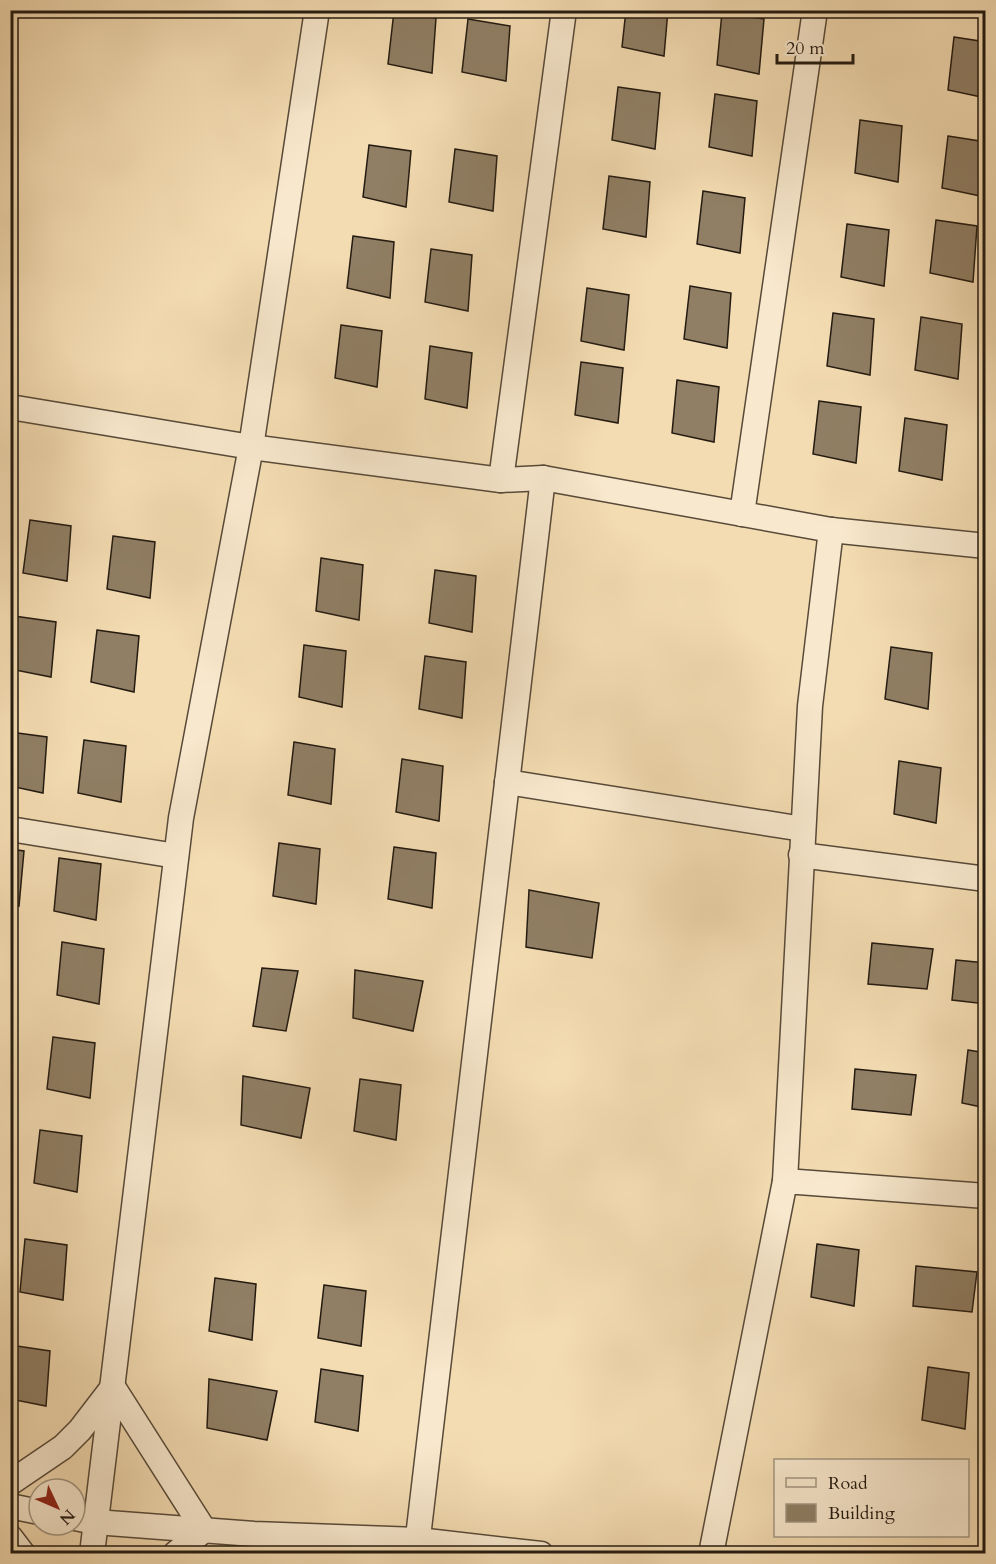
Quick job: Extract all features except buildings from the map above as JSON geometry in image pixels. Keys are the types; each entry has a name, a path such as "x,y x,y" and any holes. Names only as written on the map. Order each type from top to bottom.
{"street":[{"path":"87,1510 113,1387 112,1380 183,807 251,447 318,10"},
{"path":"501,480 564,10"},
{"path":"742,514 815,10"},
{"path":"10,406 251,447 501,480 543,478 831,530 986,546"},
{"path":"417,1547 543,478"},
{"path":"711,1554 785,1181 810,706 831,530"},
{"path":"507,782 803,829"},
{"path":"10,829 176,856"},
{"path":"801,855 986,879"},
{"path":"785,1181 986,1196"},
{"path":"10,1483 63,1447 80,1430 113,1387"},
{"path":"113,1387 204,1530"},
{"path":"10,1506 27,1510"},
{"path":"87,1520 417,1547 541,1554"},
{"path":"87,1530 92,1554"},
{"path":"175,1554 204,1530"},
{"path":"10,1537 23,1554"}]}
